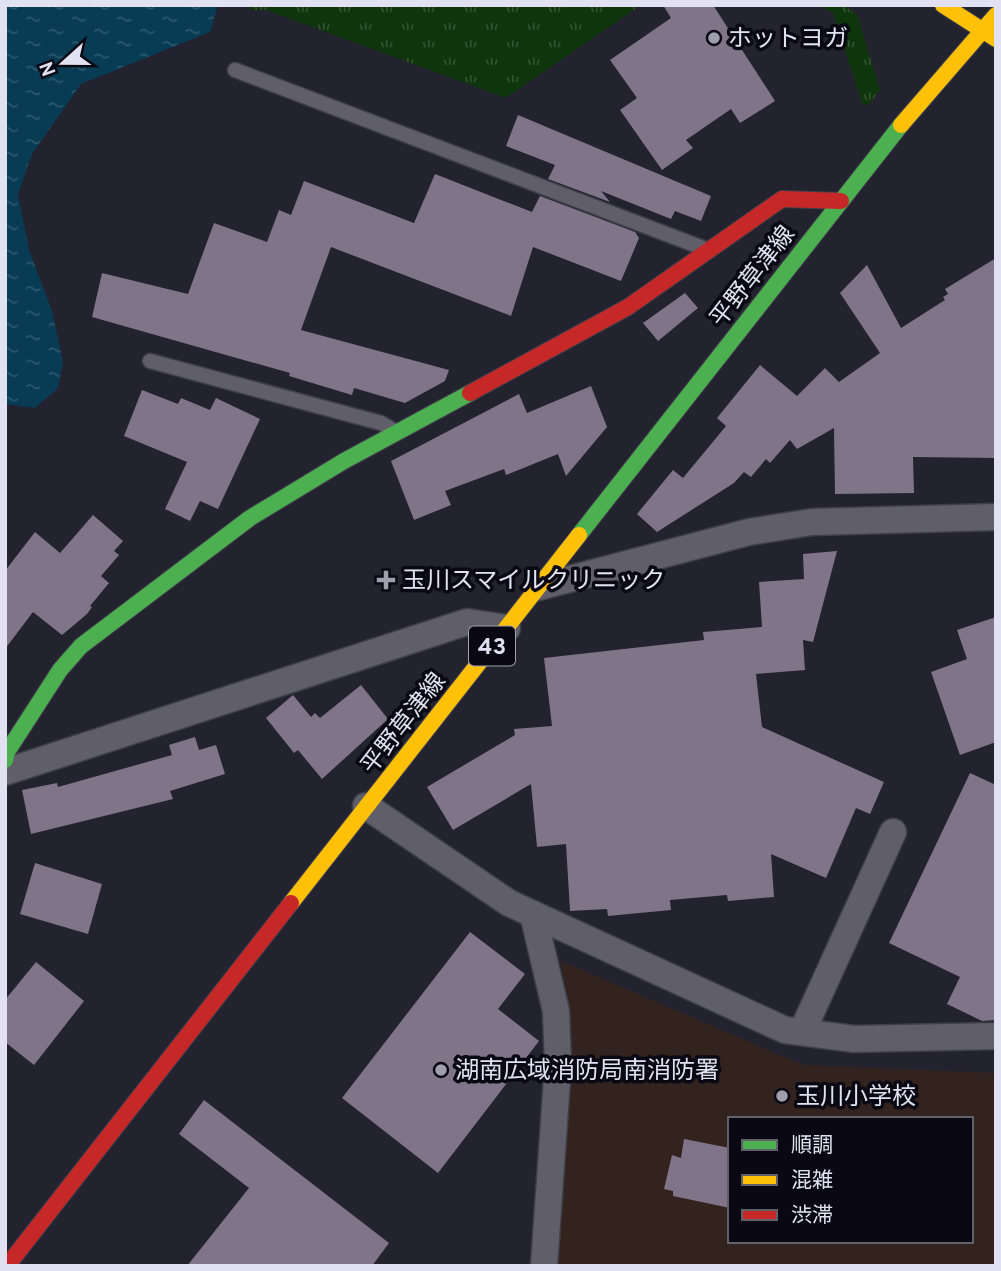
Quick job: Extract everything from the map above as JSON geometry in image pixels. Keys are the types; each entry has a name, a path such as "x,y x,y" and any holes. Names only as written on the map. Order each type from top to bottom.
{"main road":[{"path":"943,5 989,34"},
{"name":"平野草津線","path":"7,1266 939,78 989,34 996,15"},
{"path":"5,760 7,752 60,670 81,646 250,517 397,432 570,341 628,307 782,199 841,201"}],"street":[{"path":"539,587 749,532 812,522 996,517"},
{"path":"5,772 467,622 507,628"},
{"path":"366,806 509,903 785,1030 854,1039 996,1036"},
{"path":"802,1032 893,832"},
{"path":"533,914 556,1011 558,1065 544,1266"}],"lane":[{"path":"235,70 711,251"},
{"path":"150,362 381,423 397,432"}],"shaded area":[{"name":"玉川小学校","path":"561,961 803,1065 996,1073 996,1266 554,1266 571,1047"}],"green space":[{"path":"249,5 641,5 506,98 266,10 250,10"},
{"path":"817,5 842,5 857,14 880,90 870,103 863,106 833,13"}],"water":[{"path":"5,5 218,5 210,32 81,84 32,154 18,194 29,250 52,311 63,362 58,388 35,408 5,404"}],"building":[{"path":"663,5 713,5 775,101 740,123 731,109 686,140 693,148 662,170 620,110 637,98 610,60 671,18"},
{"path":"518,115 711,196 701,221 675,211 671,219 601,191 610,202 548,179 555,165 506,146"},
{"path":"435,174 532,212 540,196 635,232 639,238 621,281 533,247 511,316 331,247 301,330 449,370 445,381 405,403 354,388 352,395 289,376 290,373 92,317 102,273 188,294 214,223 267,242 279,210 291,215 304,181 414,223"},
{"path":"996,258 996,458 913,457 914,493 835,494 834,428 797,449 790,440 770,463 766,459 751,477 744,472 734,483 657,532 637,514 673,470 683,478 726,426 717,418 760,365 797,396 825,368 839,382 880,353 840,293 867,265 901,328 945,300 943,297 948,294 945,289"},
{"path":"685,293 698,308 658,341 643,323"},
{"path":"591,386 607,427 566,476 558,454 506,475 504,469 445,491 451,505 414,520 391,461 519,394 527,413"},
{"path":"142,390 178,404 181,398 210,410 216,398 260,419 218,509 200,501 190,521 165,509 187,462 124,436"},
{"path":"93,515 123,541 114,551 119,555 101,576 109,583 90,606 92,607 87,614 62,635 33,612 5,649 5,571 35,532 60,553"},
{"path":"837,551 813,642 803,640 805,670 756,674 762,727 884,782 870,814 856,808 826,878 771,854 774,897 728,901 727,895 670,900 671,910 608,916 607,909 570,911 566,844 537,847 531,784 453,830 427,787 515,735 514,729 552,726 544,658 704,640 703,632 762,627 759,582 804,579 803,554"},
{"path":"996,617 996,742 960,755 931,672 967,659 957,630"},
{"path":"361,685 388,719 322,779 298,750 294,753 266,718 293,695 311,717 315,713 320,718"},
{"path":"195,737 199,750 216,745 225,774 170,791 173,799 31,834 22,790 57,783 58,787 172,755 169,745"},
{"path":"970,773 996,785 996,1020 982,1021 947,1004 960,977 889,943"},
{"path":"35,863 102,884 88,934 20,914"},
{"name":"湖南広域消防局南消防署","path":"470,932 525,974 498,1009 539,1041 438,1173 342,1098"},
{"path":"36,962 84,1001 34,1065 5,1042 5,1000"},
{"path":"204,1100 389,1243 372,1266 187,1266 249,1188 179,1134"},
{"path":"684,1139 728,1148 728,1208 673,1196 673,1191 664,1189 672,1155 681,1158"}],"traffic: fast":[{"path":"579,535 901,125"},
{"path":"5,760 7,752 60,670 81,646 250,518 344,461 470,393"}],"traffic: slow":[{"path":"943,5 996,39"},
{"path":"901,125 996,15"},
{"path":"291,903 579,535"}],"traffic: jam":[{"path":"470,393 628,307 782,199 841,201"},
{"path":"7,1266 291,903"}],"place":[{"name":"ホットヨガ","path":"714,38"},
{"name":"玉川スマイルクリニック","path":"386,580"},
{"name":"湖南広域消防局南消防署","path":"441,1070"},
{"name":"玉川小学校","path":"782,1096"}]}
